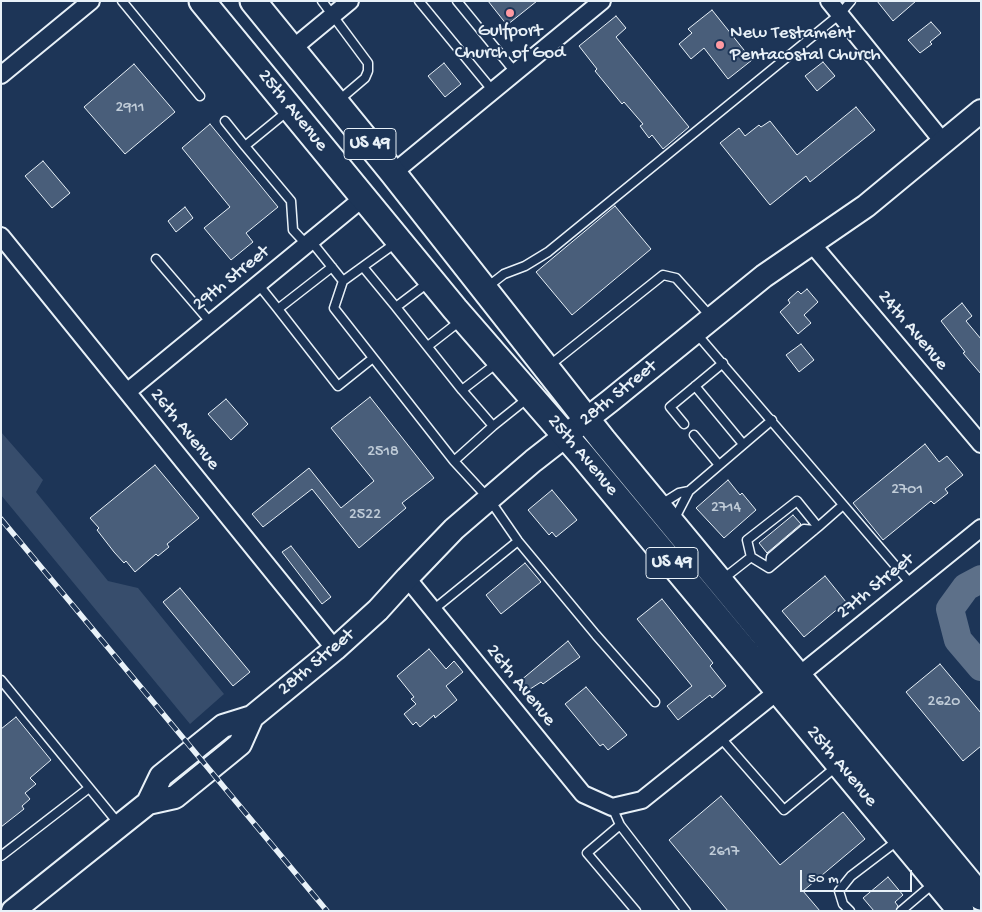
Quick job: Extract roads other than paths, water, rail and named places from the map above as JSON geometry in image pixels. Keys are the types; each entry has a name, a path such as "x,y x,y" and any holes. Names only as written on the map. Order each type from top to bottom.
{"main road":[{"name":"25th Avenue","path":"202,1 398,241 565,437 981,897"},
{"name":"25th Avenue","path":"260,6 292,49 485,289 586,420 720,582 839,764 961,911"},
{"name":"28th Street","path":"13,911 148,803 161,776 223,726 252,717 336,649 378,610 454,529 533,461 764,276 866,206 981,111"}],"street":[{"path":"1,75 91,1"},
{"path":"292,49 350,1"},
{"path":"393,173 602,1"},
{"path":"834,8 944,143"},
{"name":"29th Street","path":"127,392 363,198"},
{"name":"26th Avenue","path":"1,236 336,649"},
{"name":"24th Avenue","path":"812,244 981,444"},
{"name":"27th Street","path":"612,807 642,800 981,528"},
{"name":"26th Avenue","path":"406,578 582,794 612,807"}],"lane":[{"path":"122,1 200,96"},
{"path":"322,1 368,63 368,71 365,78 336,102"},
{"path":"418,1 493,91"},
{"path":"457,1 516,72"},
{"path":"485,289 504,274 525,266 548,252 834,8 851,1"},
{"path":"245,146 290,109"},
{"path":"225,121 291,201 293,230 344,281"},
{"path":"398,241 344,281 334,308 454,461 489,499 518,541 596,635 655,702"},
{"path":"156,259 211,323"},
{"path":"278,309 332,267"},
{"path":"363,267 493,426"},
{"path":"546,368 663,275 676,278 723,363 911,584"},
{"path":"396,307 431,280"},
{"path":"258,284 338,386 373,358"},
{"path":"428,346 463,318"},
{"path":"462,390 500,360"},
{"path":"684,424 670,408 723,363"},
{"path":"695,386 744,444"},
{"path":"454,461 493,426 531,396"},
{"path":"664,515 772,420"},
{"path":"694,435 719,466"},
{"path":"664,515 679,494 690,491"},
{"path":"816,528 797,501 748,540 751,557 769,568 770,566 816,528 843,505"},
{"path":"432,610 518,541"},
{"path":"720,582 751,557"},
{"path":"1,680 120,824"},
{"path":"720,737 784,810 839,764"},
{"path":"1,856 89,788"},
{"path":"612,807 620,825 686,911"},
{"path":"620,825 587,853 636,911"},
{"path":"850,911 843,904 839,891 851,876 901,838"},
{"path":"901,911 936,881"}],"waterway":[{"path":"981,579 966,587 950,609 958,640 981,667"}],"railway":[{"path":"1,519 327,911"}],"place":[{"name":"Gulfport Church of God","path":"510,13"},
{"name":"New Testament Pentacostal Church","path":"720,45"}]}
